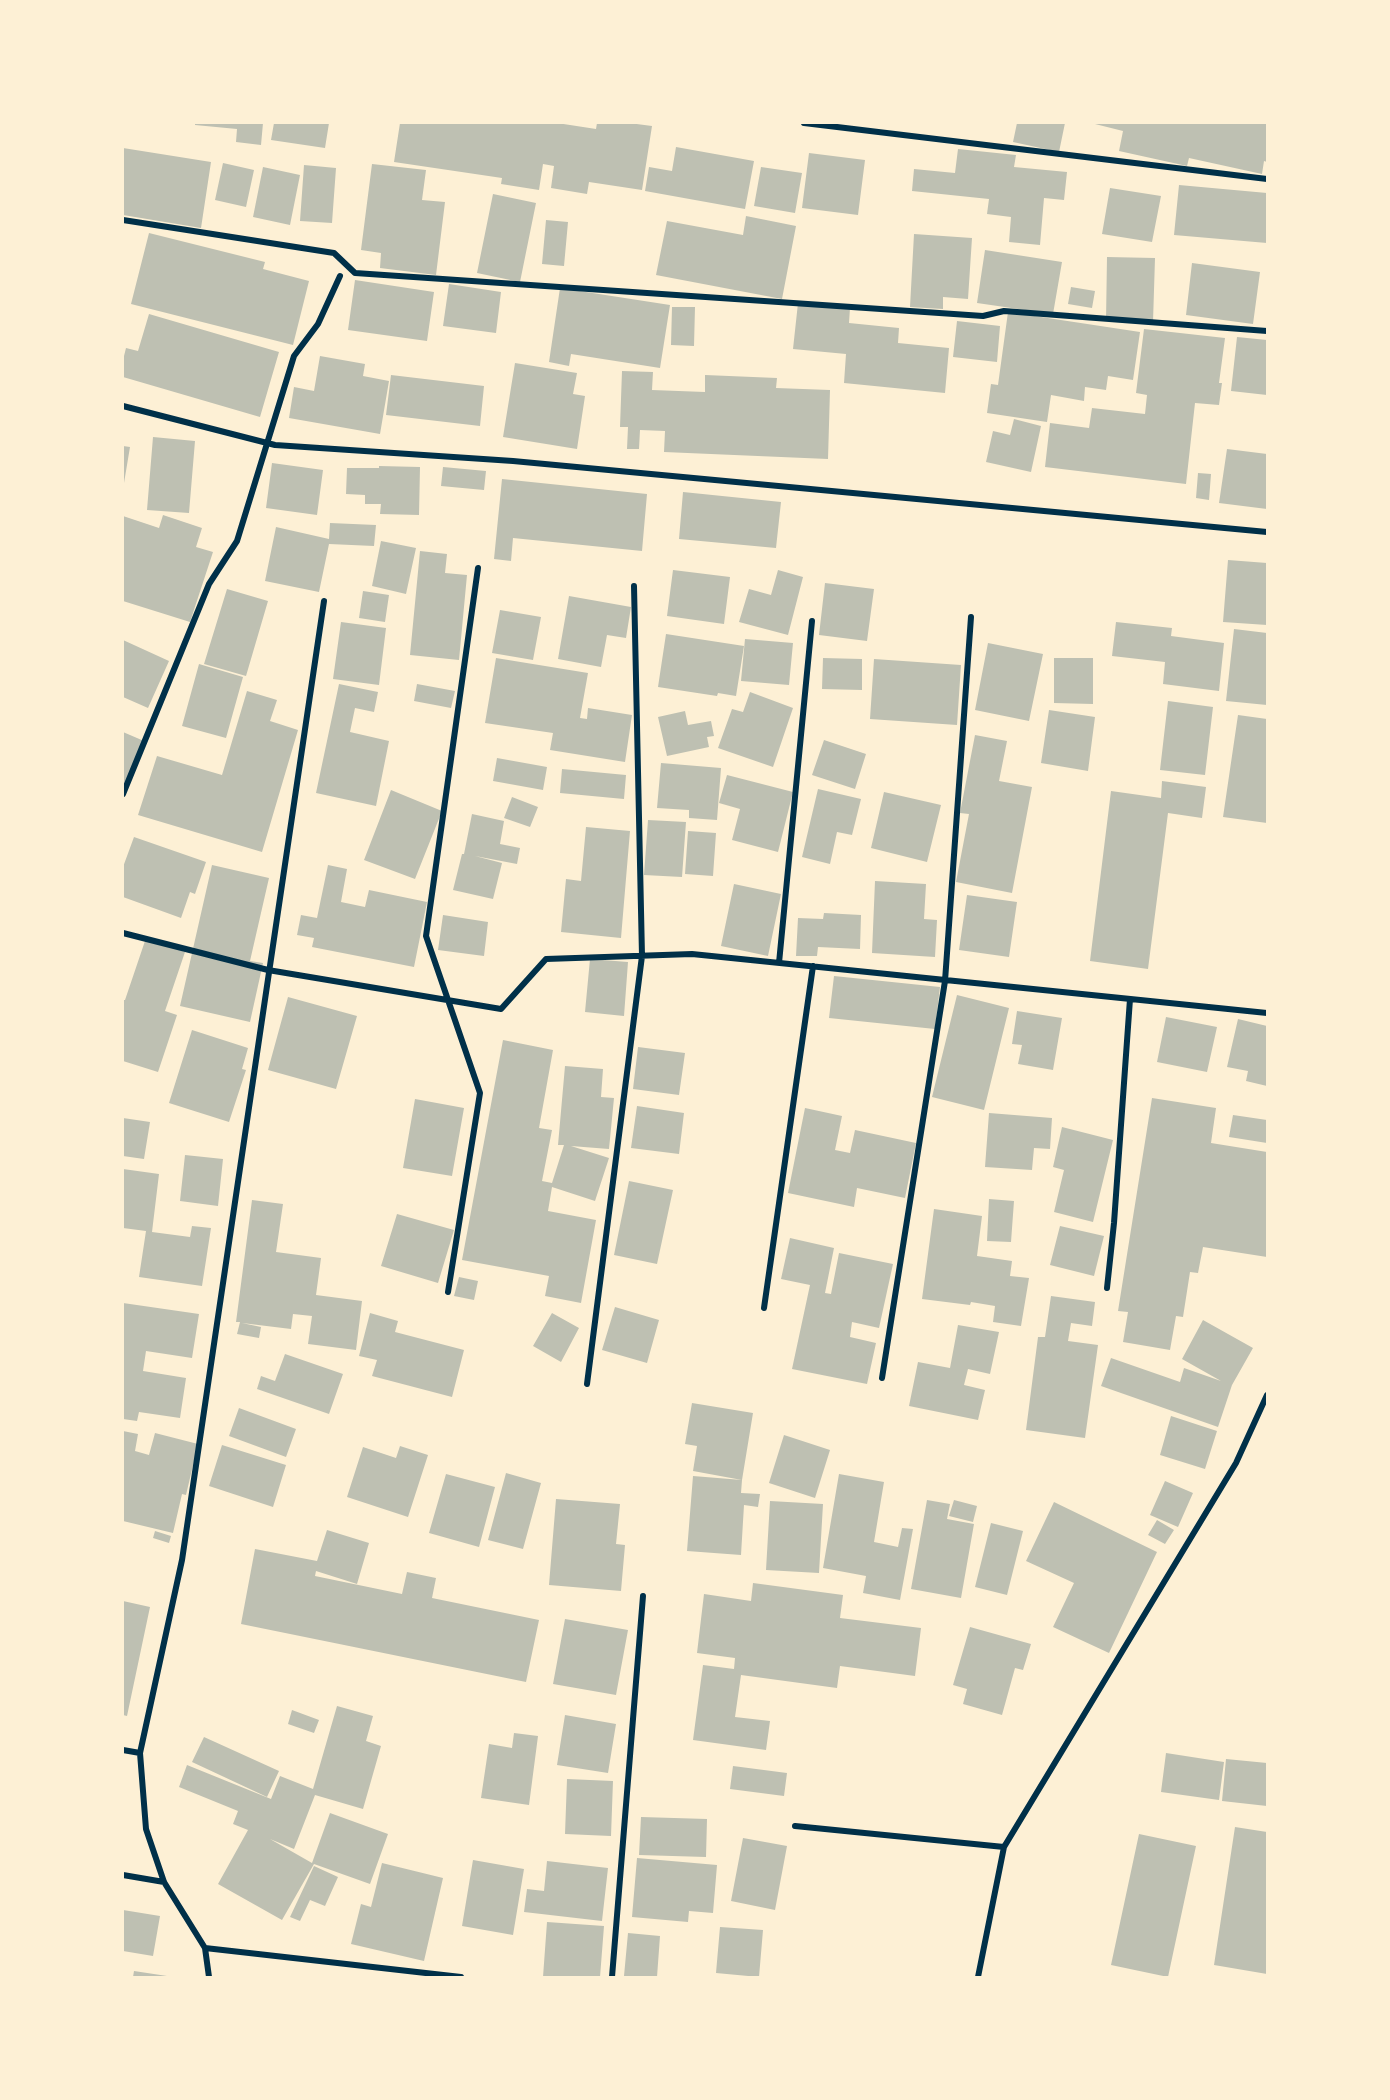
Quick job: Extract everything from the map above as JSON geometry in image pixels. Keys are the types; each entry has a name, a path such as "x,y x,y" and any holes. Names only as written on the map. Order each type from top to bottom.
{"street":[{"path":"804,123 1267,179"},
{"path":"123,220 334,253 355,273 982,316 1004,311 1267,331"},
{"path":"123,794 209,584 237,541 294,356 318,324 340,276"},
{"path":"123,406 268,443 513,461 1267,532"},
{"path":"448,1292 480,1093 426,936 478,568"},
{"path":"587,1384 642,956 634,586"},
{"path":"209,1977 204,1948 164,1882 146,1829 140,1753 182,1560 324,601"},
{"path":"882,1378 945,981 971,617"},
{"path":"779,963 812,621"},
{"path":"123,933 268,970 501,1009 546,959 692,954 1267,1013"},
{"path":"764,1308 813,966"},
{"path":"1107,1288 1114,1223 1130,999"},
{"path":"978,1977 1004,1847 1236,1463 1267,1395"},
{"path":"612,1977 643,1596"},
{"path":"123,1750 140,1753"},
{"path":"795,1826 1004,1847"},
{"path":"123,1875 164,1882"},
{"path":"204,1948 461,1977"}],"building":[{"path":"195,123 263,123 261,145 236,142 237,129 195,125"},
{"path":"274,123 329,123 325,148 271,140"},
{"path":"400,123 557,123 596,129 597,123 652,126 642,190 589,182 587,194 551,188 554,166 543,164 539,190 501,184 502,178 394,162"},
{"path":"1017,123 1065,123 1059,152 1013,142"},
{"path":"1091,123 1267,123 1267,162 1264,161 1262,174 1189,158 1187,166 1119,151 1123,131"},
{"path":"676,147 754,161 745,209 645,191 649,167 672,171"},
{"path":"123,148 211,162 201,228 123,215"},
{"path":"958,149 1016,155 1014,167 1067,172 1064,200 1044,198 1040,245 1009,242 1011,217 987,214 989,199 912,191 914,169 955,173"},
{"path":"809,153 865,160 858,215 802,208"},
{"path":"223,163 254,170 246,207 215,200"},
{"path":"372,164 426,170 422,200 445,202 436,275 380,268 381,253 361,250"},
{"path":"304,165 336,168 332,223 300,221"},
{"path":"263,167 300,175 290,225 253,217"},
{"path":"761,167 802,173 795,213 754,206"},
{"path":"1179,185 1267,193 1267,243 1174,235"},
{"path":"1110,188 1161,196 1152,242 1102,234"},
{"path":"493,194 536,203 520,282 477,273"},
{"path":"746,216 796,226 782,299 656,275 667,221 743,235"},
{"path":"546,220 568,222 564,266 542,264"},
{"path":"149,233 265,262 263,269 309,281 293,345 131,304"},
{"path":"914,234 972,238 968,299 943,297 943,309 910,307"},
{"path":"985,250 1062,262 1053,314 977,303"},
{"path":"1107,257 1155,258 1153,322 1106,321"},
{"path":"1192,263 1260,272 1253,324 1186,315"},
{"path":"355,280 434,292 427,341 348,330"},
{"path":"449,284 501,292 496,333 443,326"},
{"path":"1071,287 1095,291 1092,308 1068,304"},
{"path":"560,288 670,305 660,368 571,354 569,366 549,362"},
{"path":"798,303 850,308 849,323 899,328 898,343 949,348 945,393 844,383 846,354 793,349"},
{"path":"672,307 695,307 694,346 671,345"},
{"path":"1008,312 1140,332 1133,380 1108,376 1106,390 1085,387 1084,401 1051,395 1047,422 987,413 991,384 998,385"},
{"path":"149,314 279,352 260,417 123,377 126,348 138,351"},
{"path":"957,321 1000,326 997,362 953,357"},
{"path":"1144,329 1225,338 1219,383 1222,383 1219,405 1195,403 1186,484 1045,467 1050,423 1089,428 1092,408 1145,414 1147,395 1136,393"},
{"path":"1237,337 1267,340 1267,395 1231,391"},
{"path":"320,356 365,364 363,376 389,381 380,434 289,418 294,387 314,391"},
{"path":"515,363 577,373 573,394 585,396 577,449 503,437"},
{"path":"622,371 653,372 652,390 705,392 705,375 777,378 776,388 830,390 828,459 664,452 665,431 640,430 639,449 627,449 628,427 620,427"},
{"path":"391,375 484,386 480,426 386,415"},
{"path":"1014,419 1041,426 1031,472 986,462 993,431 1010,435"},
{"path":"153,437 195,441 189,513 147,510"},
{"path":"123,446 130,447 124,483 123,483"},
{"path":"1227,449 1267,454 1267,509 1219,503"},
{"path":"272,463 323,470 317,515 266,508"},
{"path":"379,466 420,467 419,515 380,514 381,504 365,504 365,495 346,494 347,468 379,468"},
{"path":"443,467 486,471 484,490 441,486"},
{"path":"1198,473 1211,474 1209,500 1196,498"},
{"path":"502,479 647,494 642,551 513,538 511,561 494,559"},
{"path":"683,492 781,502 776,548 679,539"},
{"path":"163,515 202,528 196,547 213,552 190,622 123,601 123,516 159,528"},
{"path":"330,523 376,525 374,546 329,544 319,592 265,581 276,527 329,539"},
{"path":"381,541 416,548 406,594 372,586"},
{"path":"420,551 447,554 445,573 467,575 459,660 410,655"},
{"path":"1228,560 1267,563 1267,625 1223,622"},
{"path":"673,570 730,577 724,624 667,616"},
{"path":"778,570 803,577 788,635 739,622 749,589 771,595"},
{"path":"825,583 874,589 867,641 819,635"},
{"path":"227,589 268,601 246,676 204,664"},
{"path":"363,591 389,595 385,622 359,618"},
{"path":"569,596 631,607 626,638 607,635 601,667 558,659"},
{"path":"500,610 541,617 533,660 492,653"},
{"path":"341,622 386,628 379,685 333,679"},
{"path":"1116,622 1172,628 1171,636 1224,643 1219,691 1163,684 1165,662 1112,656"},
{"path":"1234,629 1267,633 1267,705 1226,701"},
{"path":"666,634 744,646 736,696 718,693 717,696 658,687"},
{"path":"745,639 793,643 789,685 741,681"},
{"path":"123,640 169,661 148,708 123,697"},
{"path":"988,643 1043,654 1029,721 975,710"},
{"path":"496,658 588,673 580,718 587,719 588,708 632,715 625,762 550,750 553,733 485,723"},
{"path":"823,658 862,659 862,690 822,689"},
{"path":"1054,658 1093,658 1093,704 1054,703"},
{"path":"874,659 961,665 957,725 870,719"},
{"path":"199,664 243,677 226,738 182,726"},
{"path":"339,684 378,692 374,712 355,708 350,732 389,741 376,806 316,793"},
{"path":"417,684 455,691 451,708 414,701"},
{"path":"247,691 277,700 270,721 298,730 262,852 138,815 157,756 222,775"},
{"path":"750,692 793,708 773,767 718,748 732,709 743,712"},
{"path":"1168,701 1213,707 1205,775 1160,770"},
{"path":"1049,710 1095,717 1088,771 1041,763"},
{"path":"685,711 688,725 711,721 714,736 707,737 709,747 667,756 658,717"},
{"path":"1238,715 1267,719 1267,823 1223,817"},
{"path":"123,732 144,741 125,783 123,782"},
{"path":"975,735 1007,741 999,781 1032,787 1012,893 956,882 969,814 960,813"},
{"path":"824,740 866,754 855,789 812,775"},
{"path":"497,758 547,767 543,790 493,781"},
{"path":"661,763 721,768 717,820 689,818 689,810 657,808"},
{"path":"562,769 626,775 624,799 560,793"},
{"path":"727,775 793,792 778,852 732,840 740,809 719,803"},
{"path":"1162,781 1206,787 1202,818 1168,813 1148,969 1090,961 1111,791 1161,798"},
{"path":"818,789 861,799 852,835 837,832 830,864 802,857"},
{"path":"391,790 442,811 415,879 364,860"},
{"path":"884,792 941,805 927,862 871,848"},
{"path":"512,797 538,807 530,827 504,818"},
{"path":"472,814 504,821 500,844 520,848 517,864 475,856 502,863 493,899 453,890 462,854 464,854"},
{"path":"648,820 686,822 682,877 644,875"},
{"path":"586,827 630,831 621,938 561,932 566,879 581,881"},
{"path":"688,831 716,833 713,876 685,874"},
{"path":"134,837 206,862 195,894 190,892 181,918 123,897 123,867"},
{"path":"212,865 269,878 250,961 263,963 250,1022 180,1006"},
{"path":"328,865 347,869 341,902 365,907 369,890 427,902 414,967 312,947 314,938 297,935 301,915 317,918"},
{"path":"875,881 926,884 924,919 937,920 935,957 872,953"},
{"path":"734,884 781,894 768,956 721,946"},
{"path":"967,895 1017,902 1009,957 959,950"},
{"path":"824,913 861,915 860,949 818,947 817,956 796,956 798,918 823,919"},
{"path":"443,915 488,922 484,956 438,950"},
{"path":"146,938 185,952 165,1011 177,1015 158,1072 123,1061 123,1000 125,1000"},
{"path":"590,959 628,962 624,1016 585,1012"},
{"path":"834,976 940,987 935,1029 829,1018"},
{"path":"957,995 1009,1008 984,1110 932,1097"},
{"path":"288,997 357,1016 336,1089 268,1070"},
{"path":"1017,1011 1062,1018 1053,1070 1018,1064 1022,1045 1012,1044"},
{"path":"1166,1017 1217,1027 1207,1072 1157,1062"},
{"path":"1238,1019 1267,1026 1267,1086 1246,1081 1248,1071 1227,1067"},
{"path":"192,1030 248,1048 242,1069 246,1070 229,1122 169,1103"},
{"path":"503,1040 553,1050 539,1128 552,1130 542,1181 552,1183 564,1145 558,1145 565,1066 603,1069 601,1097 614,1098 609,1149 571,1146 609,1158 595,1201 552,1187 548,1211 596,1220 581,1303 545,1296 549,1276 462,1260"},
{"path":"638,1047 685,1053 679,1095 633,1089"},
{"path":"1152,1098 1216,1108 1211,1143 1267,1152 1267,1257 1203,1247 1198,1273 1190,1272 1183,1317 1176,1316 1170,1350 1123,1342 1128,1312 1118,1311"},
{"path":"415,1099 464,1108 452,1176 403,1168"},
{"path":"637,1106 684,1113 679,1154 631,1148"},
{"path":"805,1108 842,1116 835,1150 850,1153 855,1130 916,1143 905,1198 857,1188 854,1207 788,1193"},
{"path":"989,1113 1052,1118 1050,1149 1034,1148 1032,1170 985,1167"},
{"path":"1233,1115 1267,1120 1267,1143 1229,1137"},
{"path":"123,1118 150,1122 144,1159 123,1156"},
{"path":"1062,1127 1113,1140 1093,1222 1054,1212 1064,1170 1053,1167"},
{"path":"185,1155 223,1159 218,1206 180,1201"},
{"path":"123,1169 159,1174 152,1232 190,1237 192,1226 211,1228 202,1286 139,1277 146,1231 123,1228"},
{"path":"629,1181 673,1190 657,1264 614,1255"},
{"path":"989,1199 1014,1201 1011,1242 987,1241"},
{"path":"252,1200 283,1204 276,1252 321,1258 316,1295 362,1301 356,1350 308,1344 312,1316 293,1314 291,1329 242,1323 261,1327 259,1338 237,1334 240,1322 236,1322"},
{"path":"934,1209 982,1216 977,1256 1012,1261 1010,1276 1029,1278 1021,1326 993,1322 995,1306 922,1299"},
{"path":"397,1214 454,1230 438,1283 381,1266"},
{"path":"1060,1226 1104,1236 1094,1276 1050,1265"},
{"path":"790,1238 834,1248 825,1293 831,1294 839,1253 893,1264 879,1328 852,1322 850,1337 876,1343 867,1384 792,1369 810,1285 781,1279"},
{"path":"459,1277 478,1281 474,1300 454,1296"},
{"path":"1051,1296 1095,1302 1092,1326 1071,1323 1068,1341 1098,1345 1085,1438 1026,1430 1038,1337 1045,1337"},
{"path":"123,1303 199,1314 192,1358 146,1351 143,1371 186,1378 180,1418 139,1412 137,1421 123,1419"},
{"path":"615,1307 659,1320 647,1363 602,1350"},
{"path":"370,1313 398,1321 395,1332 464,1350 452,1397 372,1376 377,1360 359,1356"},
{"path":"552,1313 579,1328 561,1362 533,1346"},
{"path":"1203,1320 1253,1348 1232,1385 1218,1427 1101,1386 1111,1358 1180,1382 1184,1368 1221,1381 1182,1359"},
{"path":"958,1325 999,1332 990,1374 968,1369 964,1385 985,1390 978,1420 909,1406 918,1362 950,1368"},
{"path":"285,1354 343,1374 329,1414 257,1389 261,1376 275,1381"},
{"path":"692,1403 753,1413 742,1480 693,1471 697,1446 685,1444"},
{"path":"239,1408 296,1429 286,1457 229,1436"},
{"path":"1171,1416 1217,1431 1205,1469 1160,1455"},
{"path":"123,1431 138,1434 135,1451 149,1455 155,1433 198,1444 186,1495 182,1494 173,1533 123,1521"},
{"path":"784,1435 830,1450 815,1498 769,1483"},
{"path":"222,1445 286,1465 273,1507 209,1486"},
{"path":"400,1446 428,1455 408,1517 347,1497 363,1447 396,1458"},
{"path":"506,1473 541,1483 523,1549 488,1540"},
{"path":"446,1474 495,1487 479,1547 429,1533"},
{"path":"839,1474 884,1482 874,1542 898,1547 902,1528 913,1529 900,1600 863,1593 866,1576 823,1568"},
{"path":"693,1476 742,1480 741,1493 760,1494 758,1507 744,1505 741,1555 687,1551"},
{"path":"1165,1481 1193,1493 1178,1527 1150,1515"},
{"path":"556,1499 620,1504 616,1544 625,1545 621,1591 549,1585"},
{"path":"927,1500 950,1504 947,1519 974,1524 961,1598 911,1589"},
{"path":"954,1500 977,1506 973,1522 949,1516"},
{"path":"770,1501 823,1504 819,1573 766,1570"},
{"path":"1054,1502 1157,1552 1109,1653 1053,1627 1074,1583 1026,1561"},
{"path":"1157,1520 1174,1530 1165,1544 1148,1535"},
{"path":"991,1523 1023,1531 1007,1595 975,1587"},
{"path":"327,1530 369,1543 357,1584 316,1571 315,1576 402,1594 407,1572 436,1578 432,1598 539,1620 526,1682 241,1624 255,1549 317,1561"},
{"path":"155,1531 171,1536 169,1543 153,1538"},
{"path":"753,1583 843,1595 840,1618 921,1628 915,1676 840,1666 837,1688 741,1675 735,1717 770,1721 766,1750 693,1740 703,1665 734,1669 735,1658 697,1653 704,1594 751,1601"},
{"path":"123,1601 150,1607 127,1716 123,1715"},
{"path":"565,1619 628,1630 616,1695 553,1684"},
{"path":"970,1627 1031,1644 1023,1670 1015,1668 1002,1715 963,1704 967,1689 953,1685"},
{"path":"337,1706 373,1716 366,1741 381,1746 363,1809 315,1795 294,1849 270,1839 312,1863 330,1813 388,1834 370,1884 314,1864 282,1920 218,1884 248,1830 233,1824 238,1811 179,1787 187,1765 271,1799 280,1776 313,1789"},
{"path":"292,1710 319,1720 314,1733 288,1724"},
{"path":"565,1715 616,1724 608,1773 557,1765"},
{"path":"514,1733 538,1736 529,1805 481,1798 489,1744 512,1748"},
{"path":"204,1737 279,1771 267,1797 192,1762"},
{"path":"1166,1753 1224,1762 1219,1800 1161,1792"},
{"path":"1226,1759 1267,1763 1267,1806 1222,1801"},
{"path":"733,1766 787,1773 784,1796 730,1789"},
{"path":"567,1779 613,1781 611,1836 565,1834"},
{"path":"641,1817 707,1819 706,1857 639,1855"},
{"path":"1235,1827 1267,1832 1267,1974 1214,1965"},
{"path":"1139,1834 1196,1846 1168,1977 1111,1965"},
{"path":"743,1838 787,1846 775,1910 731,1901"},
{"path":"637,1858 717,1865 713,1913 689,1911 688,1922 632,1917"},
{"path":"473,1860 524,1869 513,1935 462,1926"},
{"path":"547,1861 608,1868 602,1921 524,1912 527,1889 544,1891"},
{"path":"382,1863 443,1878 424,1961 351,1944 361,1904 371,1907"},
{"path":"314,1866 338,1877 325,1906 310,1900 300,1921 290,1917"},
{"path":"123,1910 160,1916 153,1956 123,1951"},
{"path":"547,1922 604,1926 600,1977 543,1977"},
{"path":"720,1927 763,1930 759,1977 716,1973"},
{"path":"628,1933 660,1936 657,1977 624,1976"},
{"path":"134,1971 167,1976 167,1977 133,1977"}]}
